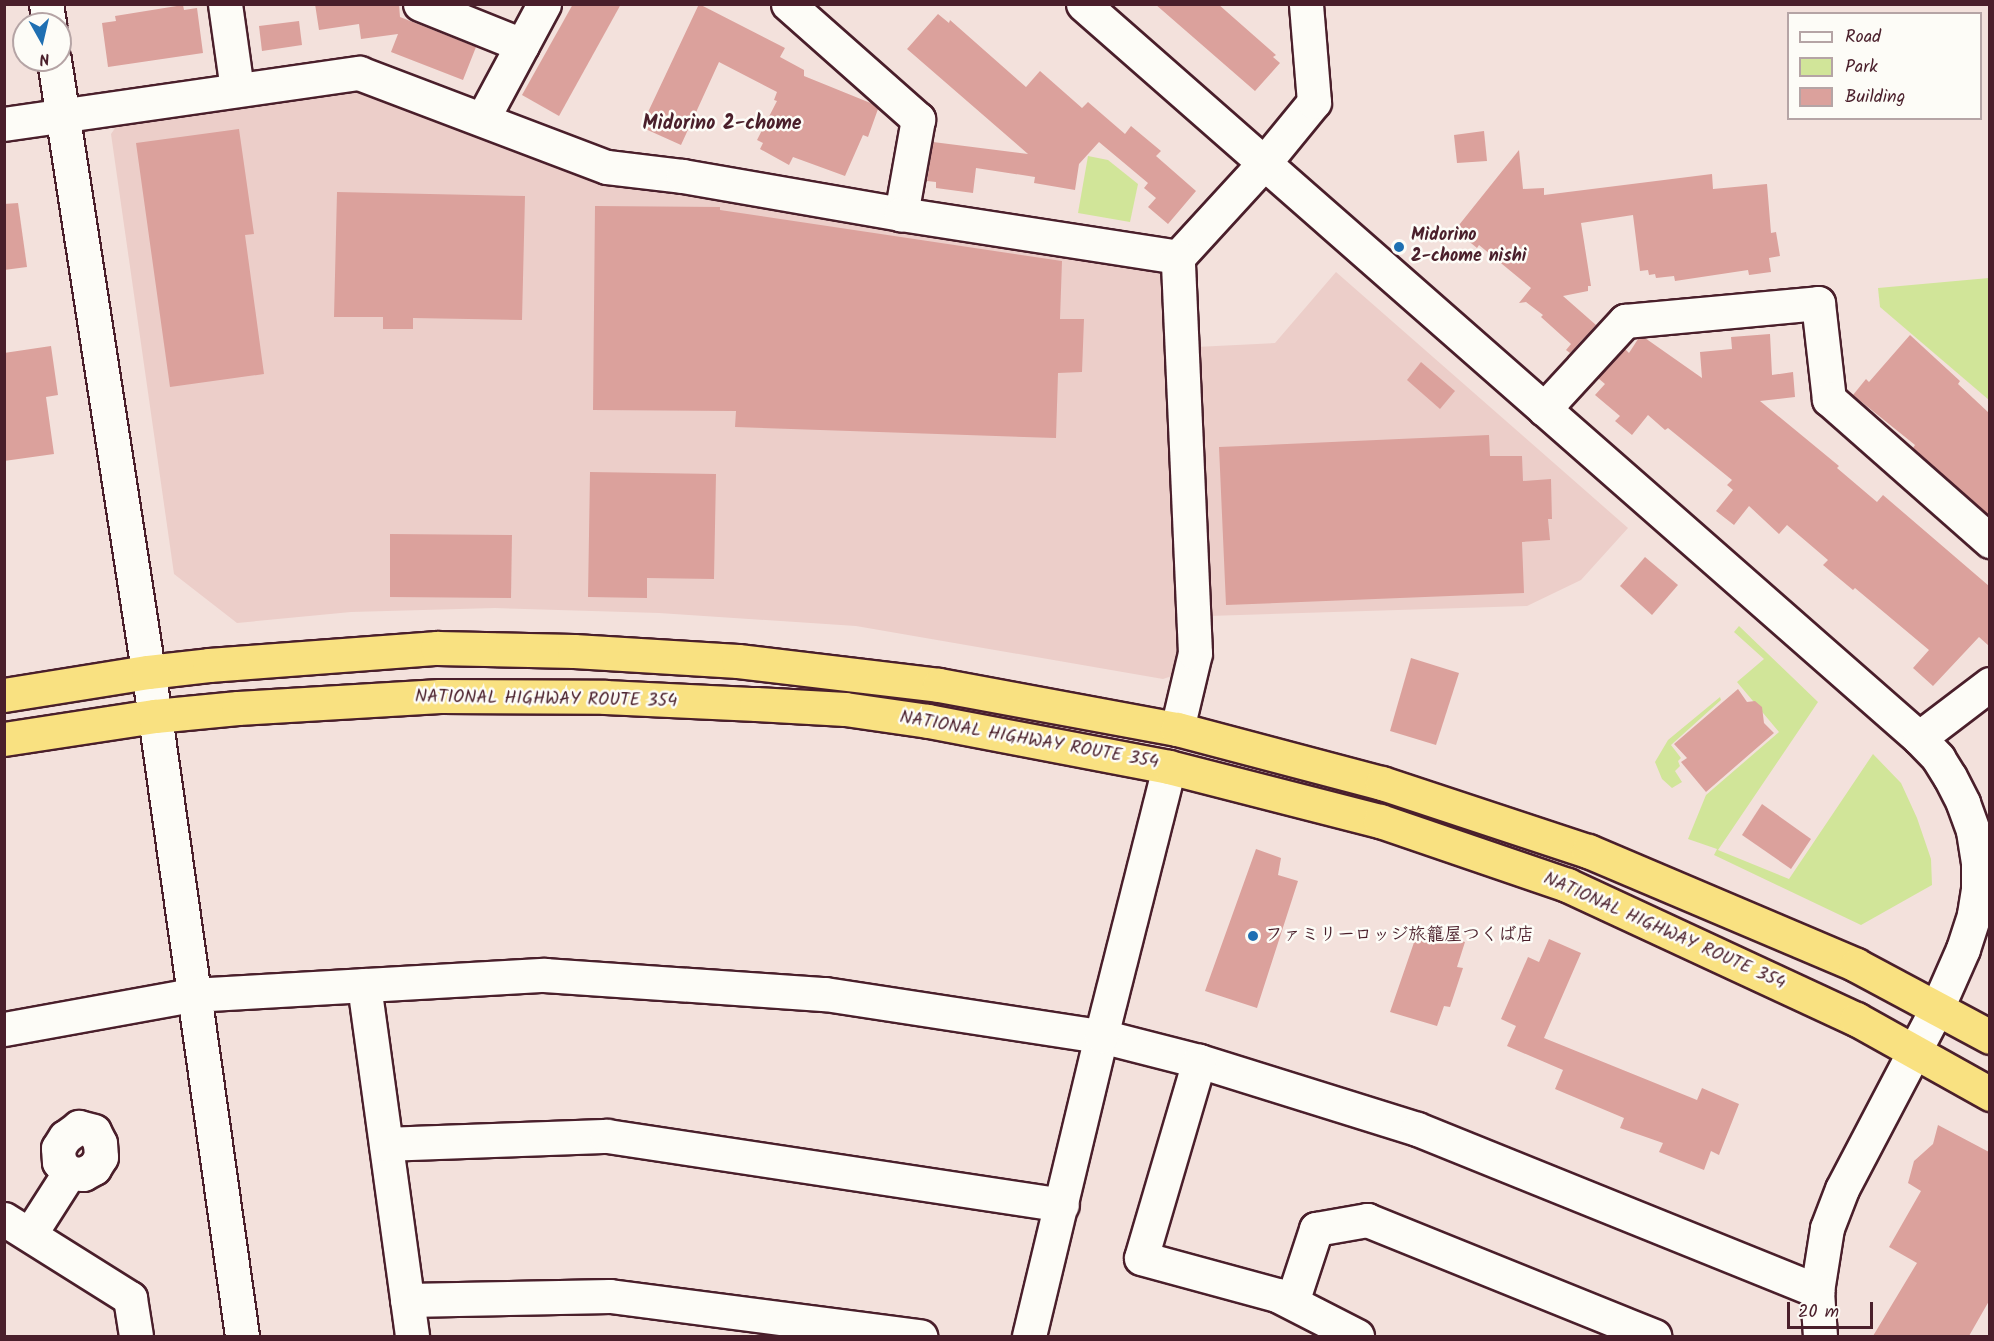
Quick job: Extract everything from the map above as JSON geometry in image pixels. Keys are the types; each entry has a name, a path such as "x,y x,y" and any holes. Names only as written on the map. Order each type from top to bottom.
{"highway":[{"path":"4,695 148,672 318,655 437,648 574,651 738,661 939,685 1177,729 1382,783 1588,851 1856,965 1989,1038"},
{"name":"NATIONAL HIGHWAY ROUTE 354","path":"4,739 155,716 238,708 440,696 605,697 756,704 845,710 928,721 1169,767 1380,821 1567,885 1856,1019 1989,1094"}],"street":[{"path":"225,4 237,89"},
{"path":"420,4 522,45"},
{"path":"483,118 544,4"},
{"path":"788,4 918,119 902,214"},
{"path":"1083,4 1919,738 1938,758 1963,803 1973,831 1978,862 1978,889 1974,915 1963,949 1937,1008 1916,1052 1842,1189 1827,1228 1817,1291 1820,1336"},
{"path":"1177,729 1195,653 1178,257 1264,163 1314,102 1306,4"},
{"path":"56,72 155,716 192,995 242,1336"},
{"path":"4,124 359,73 483,118 607,167 683,176 902,214 1178,257"},
{"path":"1544,409 1625,321 1818,303 1828,399 1989,541"},
{"path":"1919,738 1989,684"},
{"path":"1029,1336 1169,767"},
{"path":"4,1029 192,995 544,975 825,994 1101,1036 1199,1061 1417,1129 1817,1291"},
{"path":"364,985 412,1336"},
{"path":"1199,1061 1141,1258 1277,1295 1357,1336"},
{"path":"386,1144 607,1136 1062,1204"},
{"path":"69,1173 17,1227 130,1298 136,1336"},
{"path":"1292,1302 1316,1229 1366,1220 1640,1334"},
{"path":"407,1300 610,1296 920,1336"}],"shaded area":[{"path":"357,85 602,178 1156,269 1163,279 1180,651 1175,675 1163,679 856,626 659,613 495,608 351,612 237,623 174,574 111,134 120,121"},
{"path":"1336,272 1628,528 1581,580 1527,606 1208,616 1196,347 1275,343"}],"green space":[{"path":"1088,156 1108,160 1138,184 1130,222 1078,213"},
{"path":"1990,278 1989,400 1880,307 1878,288"},
{"path":"1739,626 1818,702 1718,850 1789,879 1873,754 1901,783 1917,818 1931,859 1932,885 1861,925 1714,855 1717,849 1688,839 1706,795 1779,732 1737,682 1764,659 1734,632"},
{"path":"1720,697 1721,700 1671,745 1681,758 1678,761 1680,766 1675,771 1682,782 1672,788 1662,779 1655,762 1668,740"}],"building":[{"path":"315,4 399,4 400,17 476,47 463,80 391,52 398,34 361,39 359,24 319,30"},
{"path":"573,4 621,4 559,116 522,95"},
{"path":"699,4 785,48 780,57 804,70 804,76 873,104 878,109 868,137 863,135 845,176 793,157 789,165 760,149 763,143 757,140 777,101 774,100 777,92 719,62 681,145 641,127"},
{"path":"1155,4 1218,4 1276,55 1273,57 1280,63 1255,91"},
{"path":"183,5 184,10 197,8 203,53 108,67 102,23 116,21 115,16"},
{"path":"938,14 949,23 950,20 1026,87 1040,71 1082,108 1088,102 1125,134 1131,126 1161,151 1156,156 1196,191 1168,224 1148,207 1156,198 1144,188 1148,183 1099,142 1079,164 1075,190 1034,183 1035,177 976,168 973,193 936,188 936,182 927,181 933,142 1028,154 907,49"},
{"path":"299,21 302,45 262,51 259,26"},
{"path":"239,129 254,234 245,235 264,374 170,387 136,143"},
{"path":"1484,131 1487,161 1457,163 1454,135"},
{"path":"1519,150 1523,189 1544,188 1544,195 1712,174 1713,189 1767,184 1771,233 1776,232 1780,256 1769,258 1771,272 1749,275 1748,270 1675,281 1674,276 1656,278 1655,274 1649,275 1648,270 1640,271 1633,215 1581,223 1591,286 1588,286 1588,291 1563,296 1596,325 1570,353 1566,350 1571,344 1541,317 1543,315 1526,302 1519,303 1531,288 1479,245 1477,248 1455,230"},
{"path":"337,192 525,196 522,320 413,318 413,329 383,329 383,317 334,317"},
{"path":"18,203 27,267 4,270 4,204"},
{"path":"595,206 720,207 720,210 1062,261 1060,319 1084,319 1082,372 1058,373 1056,438 735,427 736,411 593,410"},
{"path":"1770,334 1772,375 1793,372 1795,397 1760,401 1839,466 1837,468 1877,502 1883,495 1989,586 1989,646 1979,637 1933,686 1913,668 1929,650 1855,588 1853,590 1823,565 1828,560 1787,525 1779,534 1749,506 1734,525 1716,511 1733,490 1727,485 1732,480 1668,428 1665,430 1648,415 1632,435 1615,421 1620,416 1595,395 1605,384 1598,378 1625,349 1629,353 1638,339 1645,338 1702,378 1700,352 1732,349 1731,337"},
{"path":"1910,335 1960,381 1958,384 1989,413 1989,516 1913,448 1915,445 1853,395 1866,379 1869,382"},
{"path":"51,346 58,395 46,397 54,454 4,461 4,353"},
{"path":"1421,362 1455,391 1440,409 1407,380"},
{"path":"1489,435 1490,456 1522,456 1523,481 1551,479 1552,519 1548,519 1550,540 1522,542 1524,593 1226,605 1219,447"},
{"path":"590,472 716,474 714,579 647,578 647,598 588,597"},
{"path":"390,534 512,535 511,598 390,597"},
{"path":"1645,557 1678,585 1652,615 1620,586"},
{"path":"1411,658 1459,673 1436,745 1390,731"},
{"path":"1738,689 1747,702 1755,701 1762,707 1764,723 1774,733 1706,792 1681,762 1687,758 1674,744"},
{"path":"1762,804 1811,839 1791,869 1742,835"},
{"name":"ファミリーロッジ旅籠屋つくば店","path":"1256,849 1281,858 1278,875 1298,881 1257,1008 1205,991"},
{"path":"1419,928 1465,942 1457,967 1463,968 1450,1007 1444,1006 1437,1026 1390,1012"},
{"path":"1549,939 1581,953 1544,1038 1697,1100 1702,1088 1739,1104 1719,1155 1711,1151 1704,1170 1659,1152 1663,1143 1620,1128 1624,1118 1555,1089 1563,1070 1507,1046 1516,1026 1501,1019 1528,957 1539,962"},
{"path":"1938,1125 1989,1152 1989,1301 1969,1336 1873,1336 1917,1263 1889,1247 1921,1191 1908,1183 1914,1161 1933,1144"}],"place":[{"name":"Midorino 2-chome nishi","path":"1399,247"},
{"name":"ファミリーロッジ旅籠屋つくば店","path":"1253,936"}],"district":[{"name":"Midorino 2-chome","path":"722,124"}]}
